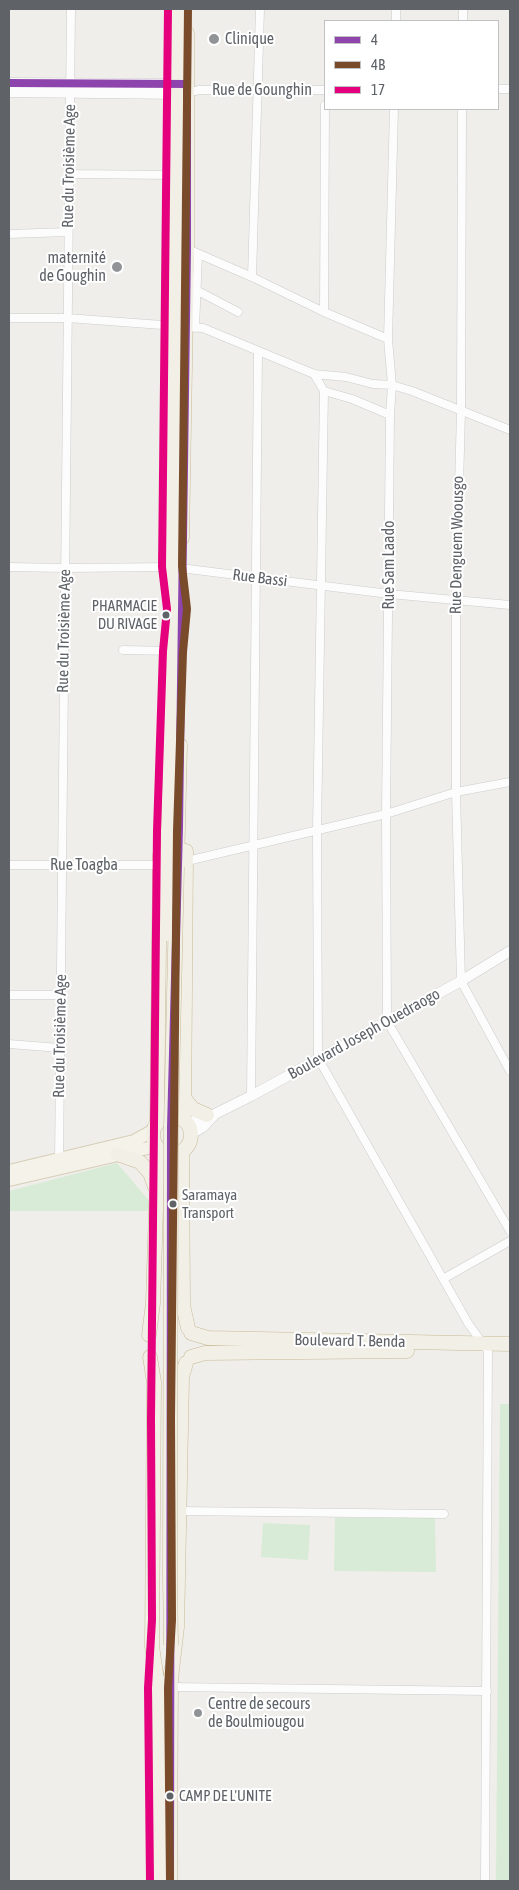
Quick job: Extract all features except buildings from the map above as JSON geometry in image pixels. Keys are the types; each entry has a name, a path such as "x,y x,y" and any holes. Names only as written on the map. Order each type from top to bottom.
{"highway":[{"path":"178,9 185,89 176,175 187,250"},
{"path":"167,1685 152,1646 154,1382 150,1357 146,1346 153,1303 157,1195 157,1147 154,1138 173,865 184,839 173,829 176,567 187,250 185,89 188,9"},
{"path":"170,1881 161,1418 173,865 173,650 176,609 176,567"},
{"path":"166,1645 184,1098 173,865"},
{"path":"157,1147 170,1154 182,1151 189,1144 183,1126 173,865"},
{"path":"184,1098 194,1110 211,1115"},
{"path":"155,1127 167,1117 173,1116 183,1126"},
{"path":"160,1881 167,1685 177,1627 182,1376 194,1347 183,1305 182,1151"},
{"path":"117,1154 140,1162 146,1167 150,1173 157,1195"},
{"path":"149,1335 156,1326 166,1322 178,1322 189,1330"},
{"name":"Boulevard T. Benda","path":"189,1330 208,1338 485,1347 510,1352"},
{"name":"Boulevard T. Benda","path":"188,1360 206,1353 485,1347 510,1344"},
{"path":"150,1357 157,1365 166,1369 177,1368 188,1360"}],"main road":[{"path":"9,1180 134,1141 155,1127"},
{"path":"9,1171 157,1147"}],"street":[{"name":"Rue du Troisième Age","path":"59,1164 71,9"},
{"path":"252,277 260,9"},
{"path":"9,83 70,88 185,89"},
{"path":"9,92 70,88"},
{"name":"Rue de Gounghin","path":"185,89 324,90"},
{"path":"324,312 325,110"},
{"name":"Rue Sam Laado","path":"387,1021 386,814 390,415 392,385 388,339 394,110"},
{"name":"Rue Denguem Woousgo","path":"461,980 456,792 456,600 461,411 462,110"},
{"path":"69,174 176,175"},
{"path":"9,234 68,232"},
{"path":"187,250 252,277 324,312 388,339"},
{"path":"184,327 196,290 187,250"},
{"path":"196,290 238,312"},
{"path":"9,318 67,318 184,327 215,332 258,352 314,374 346,377 373,384 392,385 510,430"},
{"path":"251,1096 258,352"},
{"path":"314,374 324,391 317,831 318,1058 443,1279 485,1347 488,1691 485,1881"},
{"path":"324,391 352,399 390,415"},
{"name":"Rue Bassi","path":"9,567 176,567 389,594 510,605"},
{"path":"123,650 173,650"},
{"name":"Rue Toagba","path":"9,865 173,865 386,814 456,792 510,782"},
{"name":"Boulevard Joseph Ouedraogo","path":"183,1126 203,1127 211,1115 251,1096 510,951"},
{"path":"461,980 510,1071"},
{"path":"9,995 60,995"},
{"path":"387,1021 510,1231"},
{"path":"9,1044 60,1048"},
{"path":"443,1279 510,1241"},
{"path":"179,1511 444,1514"},
{"path":"167,1685 488,1691"}],"green space":[{"path":"117,1163 150,1202 150,1208 146,1211 9,1211 9,1191"},
{"path":"500,1404 510,1404 510,1881 496,1881"},
{"path":"335,1518 435,1518 436,1572 334,1571"},
{"path":"263,1523 310,1525 308,1560 261,1557"}],"transit line":[{"name":"17","path":"150,1881 148,1688 152,1620 151,1418 157,831 163,651 167,609 162,567 168,9"},
{"name":"4B","path":"170,1881 168,1688 172,1620 171,1418 177,831 183,652 187,609 182,566 188,9"},
{"name":"4","path":"9,83 187,84 187,249 179,828 171,1127 170,1881"}],"place":[{"name":"Clinique","path":"214,39"},
{"name":"maternité de Goughin","path":"117,267"},
{"name":"PHARMACIE DU RIVAGE","path":"166,615"},
{"name":"Saramaya Transport","path":"173,1204"},
{"name":"Centre de secours de Boulmiougou","path":"198,1713"},
{"name":"CAMP DE L'UNITE","path":"170,1796"}]}
